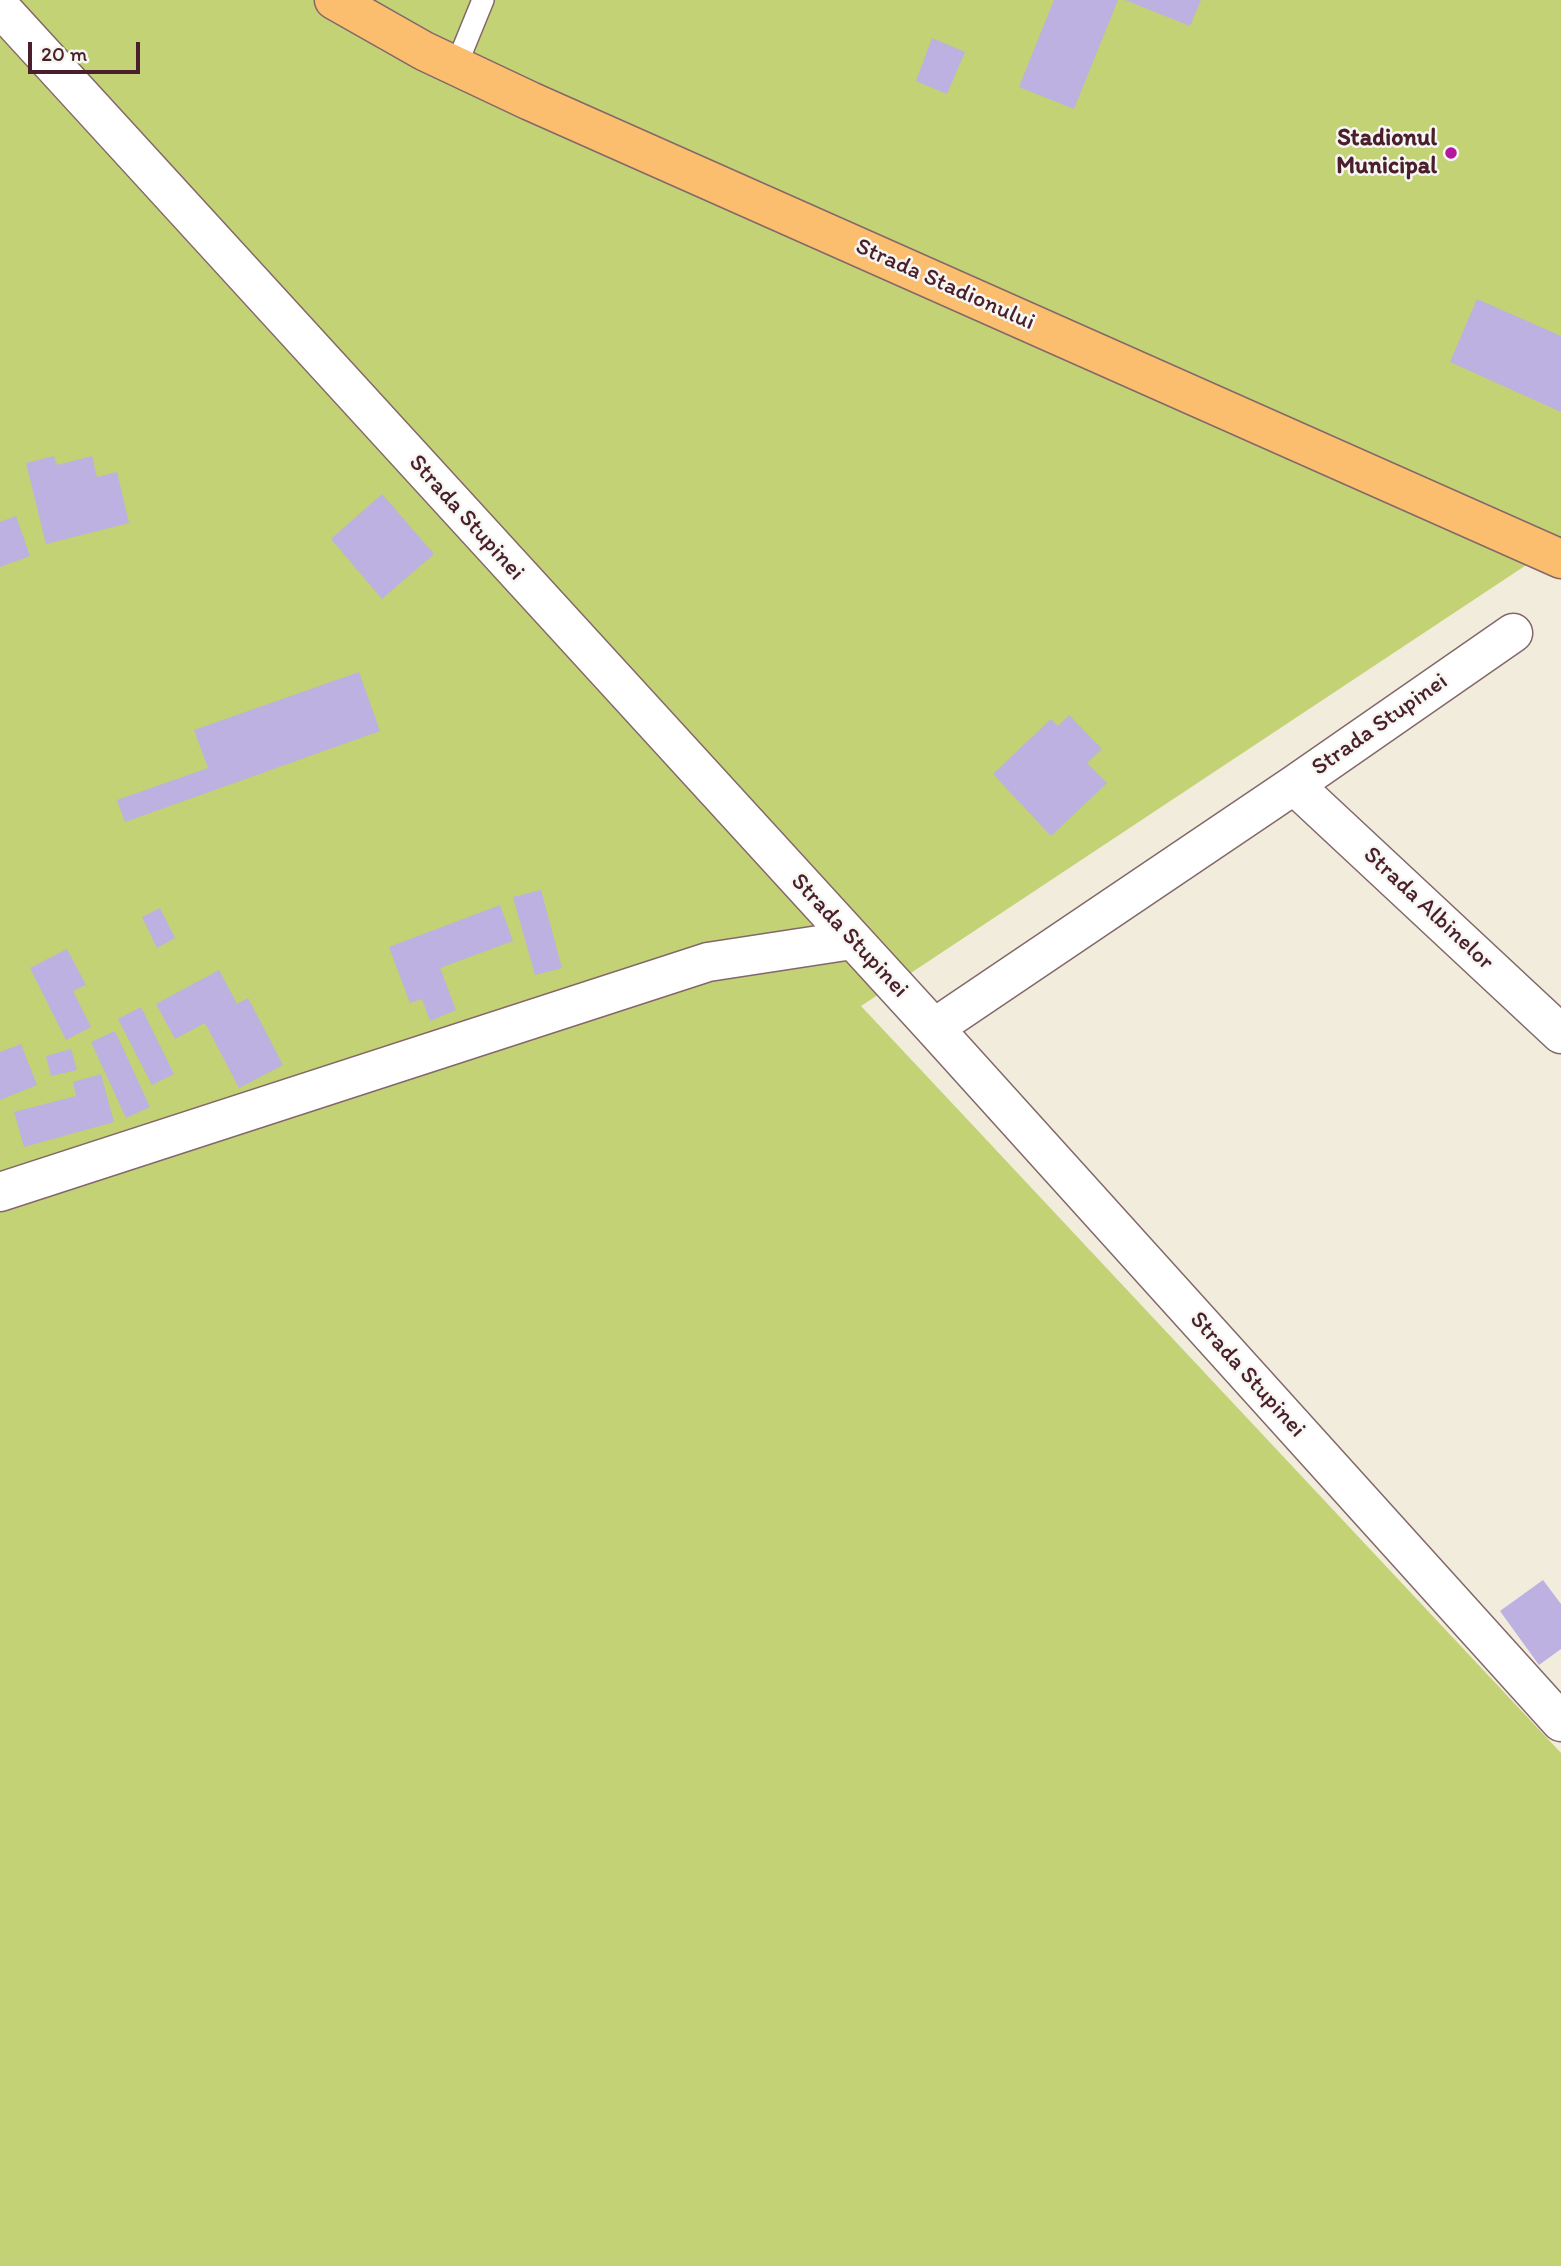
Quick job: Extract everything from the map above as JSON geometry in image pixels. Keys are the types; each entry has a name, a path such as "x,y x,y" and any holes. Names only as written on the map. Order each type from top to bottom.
{"main road":[{"name":"Strada Stadionului","path":"334,0 456,66 543,107 1561,559"}],"street":[{"name":"Strada Stupinei","path":"0,7 934,1028 1561,1723"},
{"name":"Strada Stupinei","path":"934,1028 1294,785 1513,633"},
{"name":"Strada Albinelor","path":"1294,785 1555,1017"},
{"path":"0,1192 708,962 852,940"}],"lane":[{"path":"456,66 483,0"}],"green space":[{"path":"0,0 1561,0 1561,542 861,1006 1561,1753 1561,2266 0,2266"}],"building":[{"path":"1054,0 1118,0 1074,109 1019,87"},
{"path":"1125,0 1201,0 1190,26"},
{"path":"932,38 965,52 947,94 916,81"},
{"path":"1477,299 1561,336 1561,412 1450,362"},
{"path":"54,456 57,465 92,456 97,477 117,472 129,523 46,544 26,463"},
{"path":"382,494 434,554 382,599 331,539"},
{"path":"16,516 30,556 0,567 0,522"},
{"path":"359,672 380,731 125,822 117,800 208,768 194,730"},
{"path":"1069,715 1102,749 1087,763 1107,783 1051,836 993,774 1051,719 1058,726"},
{"path":"541,890 562,968 535,975 513,897"},
{"path":"500,905 513,941 440,968 456,1010 430,1021 422,999 410,1003 389,947"},
{"path":"160,908 175,938 157,948 142,917"},
{"path":"67,949 86,985 73,991 91,1027 66,1040 30,968"},
{"path":"219,970 237,1004 248,998 283,1065 239,1088 205,1023 175,1039 156,1004"},
{"path":"141,1007 174,1074 152,1085 118,1019"},
{"path":"115,1031 150,1107 126,1118 91,1042"},
{"path":"21,1044 37,1085 0,1100 0,1052"},
{"path":"71,1049 77,1070 51,1076 46,1056"},
{"path":"101,1074 114,1122 24,1147 14,1112 76,1096 73,1082"},
{"path":"1543,1580 1561,1604 1561,1649 1539,1665 1500,1611"}],"place":[{"name":"Stadionul Municipal","path":"1451,153"}]}
